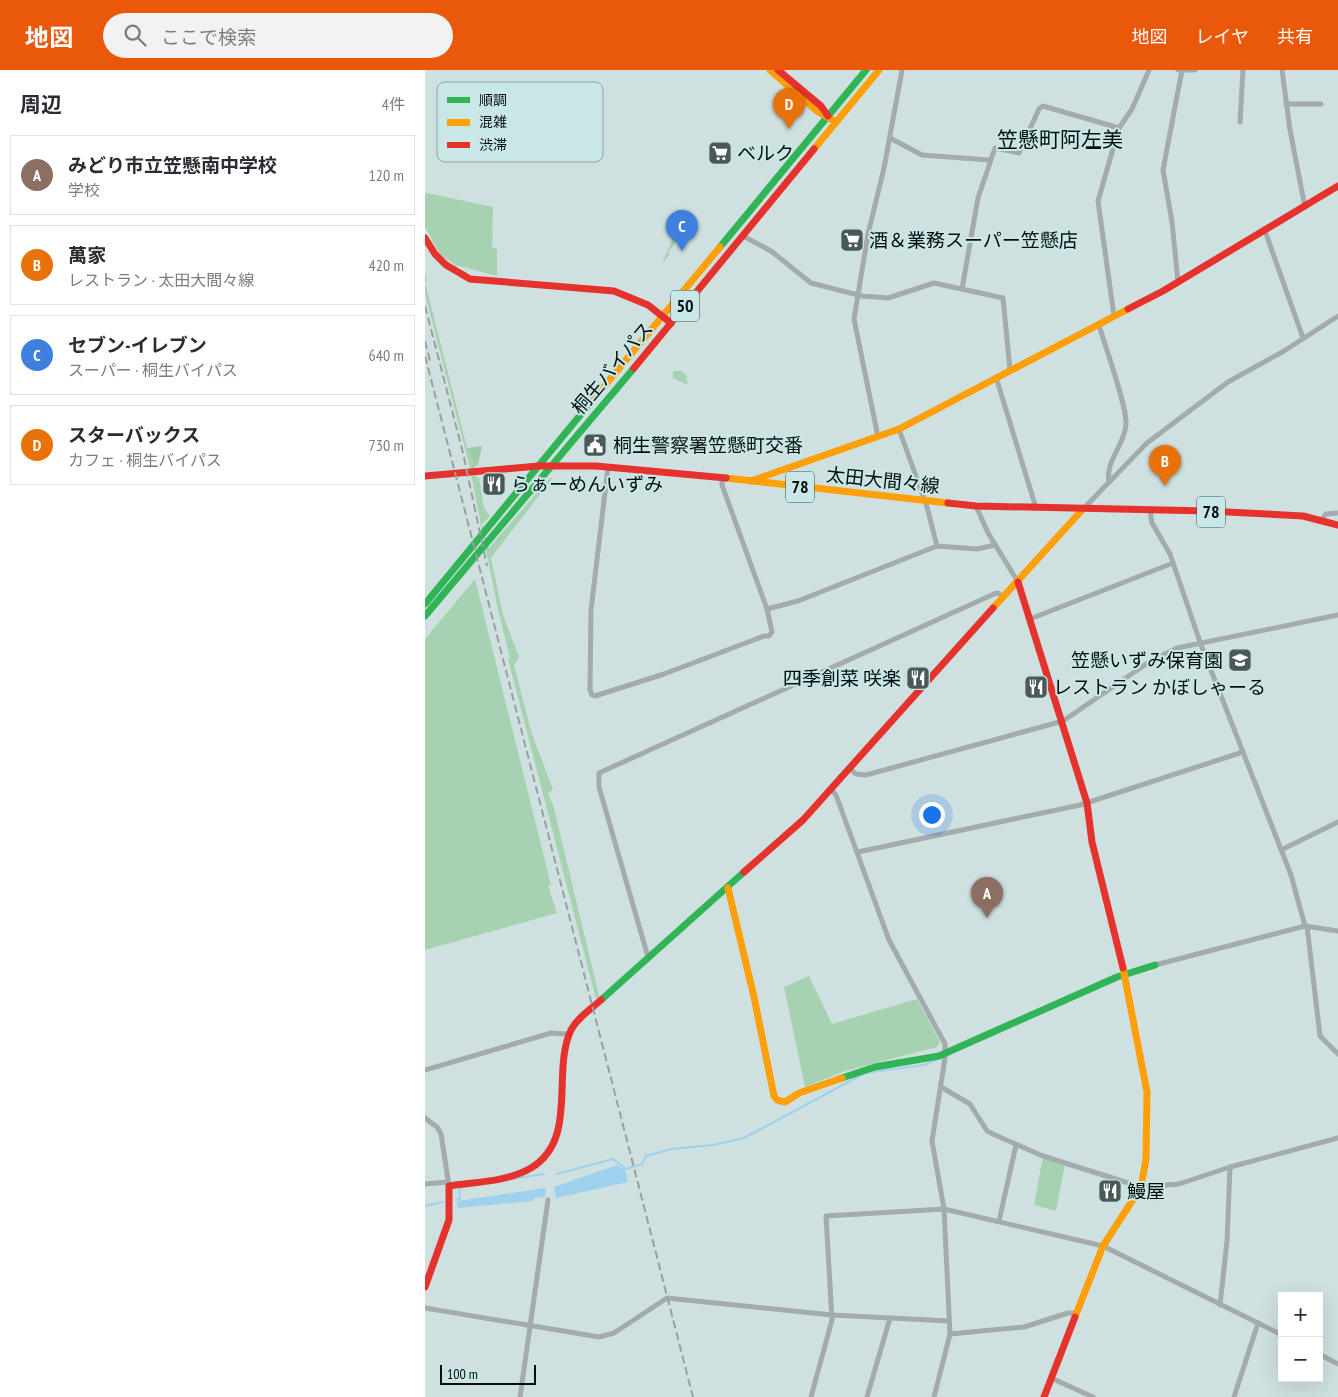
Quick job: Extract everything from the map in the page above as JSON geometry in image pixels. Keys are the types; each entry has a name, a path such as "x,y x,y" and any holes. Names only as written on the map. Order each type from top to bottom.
{"main road":[{"path":"770,70 817,111 836,122"},
{"path":"778,70 821,106 828,116"},
{"name":"桐生バイパス","path":"425,604 866,70"},
{"name":"桐生バイパス","path":"425,616 671,323 879,70"},
{"path":"751,481 764,475 878,438 899,429 1178,282 1338,186"},
{"path":"425,238 435,254 446,265 470,279 483,282 614,291 637,299 671,323"},
{"name":"太田大間々線","path":"425,476 538,466 608,466 977,506 1255,514 1322,519 1338,525"},
{"path":"425,1287 449,1220 449,1184 517,1174 530,1168 543,1157 551,1144 560,1117 568,1034 579,1018 803,820 1083,509"},
{"path":"1018,582 1063,721 1087,803 1093,842 1124,974 1147,1092 1147,1151 1141,1188 1103,1246 1044,1397"},
{"path":"728,888 777,1100 785,1102 799,1093 875,1066 939,1056 1124,974 1155,965"}],"street":[{"path":"878,438 854,322 869,226 890,138 902,70"},
{"path":"1114,316 1098,201 1119,128 1132,109 1149,70"},
{"path":"1178,282 1172,222 1163,168 1180,70 1195,70"},
{"path":"1240,122 1243,70"},
{"path":"1282,70 1286,104 1305,207"},
{"path":"1286,104 1321,104"},
{"path":"962,289 971,230 989,160 995,148 1019,153 1039,109 1043,106 1119,128"},
{"path":"890,138 923,155 989,160"},
{"path":"1265,231 1303,338"},
{"path":"743,236 771,251 811,283 858,295 888,298 934,283 1003,298 1010,370"},
{"path":"1083,509 1147,443 1222,386 1338,316"},
{"path":"1099,325 1126,417 1123,440 1111,463 1109,482"},
{"path":"996,377 1036,508"},
{"path":"899,429 924,501 937,546"},
{"path":"608,466 591,610 592,695 664,674 769,636 773,629 722,485 722,478"},
{"path":"977,506 983,525 1018,582"},
{"path":"1150,510 1153,526 1170,554 1200,642 1291,874 1306,926 1320,1036 1338,1054"},
{"path":"1322,519 1326,514 1338,513"},
{"path":"767,609 798,601 937,546 977,549 995,545"},
{"path":"1030,619 1173,563"},
{"path":"648,957 599,787 599,773 994,594 998,593 1004,597"},
{"path":"850,769 856,774 866,775 1063,721 1149,662 1177,648 1338,615"},
{"path":"858,852 1087,803 1243,752"},
{"path":"831,790 836,795 889,940 943,1039 946,1052 932,1141 944,1209 950,1334 934,1397"},
{"path":"1281,850 1338,822"},
{"path":"1155,965 1306,926 1338,931"},
{"path":"425,1070 551,1033 568,1034"},
{"path":"941,1087 970,1104 987,1131 1016,1145 1141,1188 1179,1184 1229,1167 1338,1138"},
{"path":"425,1118 437,1127 441,1134 449,1184 425,1184"},
{"path":"999,1221 1016,1145"},
{"path":"1220,1305 1227,1241 1229,1167"},
{"path":"520,1397 548,1200"},
{"path":"811,1397 832,1315 826,1216 944,1209 1103,1246 1278,1333"},
{"path":"425,1308 531,1324 576,1334 608,1336 667,1298 832,1315 949,1321"},
{"path":"950,1334 1024,1327 1068,1313 1076,1313"},
{"path":"867,1397 889,1318"},
{"path":"1234,1397 1258,1324"},
{"path":"1323,1356 1338,1364"},
{"path":"1051,1378 1093,1397"}],"green space":[{"path":"425,194 493,207 492,247 497,249 497,276 455,265 440,254 425,227"},
{"path":"679,224 692,228 686,236 683,234 668,252 670,254 662,264"},
{"path":"425,282 467,448 475,466 476,477 479,478 484,508 490,516 482,524 489,548 547,481 554,476 491,558 503,615 519,657 514,665 531,731 553,790 548,793 554,808 599,996 596,999 508,659 510,658 497,605 469,464 425,294"},
{"path":"673,371 681,371 686,375 688,385 673,378"},
{"path":"482,446 478,465 475,466 467,448"},
{"path":"475,579 551,885 548,886 557,913 425,950 425,639"},
{"path":"809,976 832,1024 917,999 940,1042 937,1047 845,1071 805,1087 784,987"},
{"path":"1043,1156 1065,1165 1056,1211 1034,1205"}],"water":[{"path":"617,1165 625,1170 628,1182 556,1198 554,1187"},
{"path":"546,1188 545,1197 534,1198 533,1201 458,1208 457,1201"}],"waterway":[{"path":"557,1174 613,1159 626,1169 642,1164 646,1156 671,1149 713,1145 744,1138 865,1073 924,1065 938,1059"},
{"path":"512,1179 544,1174"},
{"path":"456,1200 460,1199 459,1190 461,1188"},
{"path":"425,1206 443,1202"}],"railway":[{"path":"425,306 463,453 487,566"},
{"path":"425,341 430,361"},
{"path":"425,356 693,1397"}],"traffic: fast":[{"path":"720,247 866,70"},
{"path":"425,616 634,368"},
{"path":"425,604 591,402"},
{"path":"601,1000 744,872"},
{"path":"842,1078 875,1067 939,1056 1117,977 1155,965"}],"traffic: slow":[{"path":"770,70 817,111 836,122"},
{"path":"814,149 879,70"},
{"path":"591,402 720,247"},
{"path":"751,481 899,429 1128,309"},
{"path":"726,478 948,503"},
{"path":"993,608 1083,509"},
{"path":"728,888 754,997 774,1096 777,1100 785,1102 799,1093 842,1078"},
{"path":"1075,1317 1103,1246 1141,1187 1146,1159 1147,1092 1123,968"}],"traffic: jam":[{"path":"778,70 821,106 828,116"},
{"path":"634,368 814,149"},
{"path":"1128,309 1163,291 1338,186"},
{"path":"425,238 435,254 446,265 470,279 614,291 648,305 671,323"},
{"path":"425,476 538,466 596,466 726,478"},
{"path":"948,503 976,506 1208,511 1303,516 1338,525"},
{"path":"1018,582 1087,803 1092,842 1123,968"},
{"path":"744,872 803,820 993,608"},
{"path":"425,1287 449,1220 449,1186 491,1181 522,1173 546,1155 555,1140 559,1123 563,1065 571,1030 580,1018 601,1000"},
{"path":"1044,1397 1075,1317"}],"place":[{"name":"スターバックス","path":"789,129"},
{"name":"ベルク","path":"720,153"},
{"name":"酒＆業務スーパー笠懸店","path":"852,240"},
{"name":"セブン-イレブン","path":"682,251"},
{"name":"桐生警察署笠懸町交番","path":"595,445"},
{"name":"らぁーめんいずみ","path":"494,484"},
{"name":"萬家","path":"1165,486"},
{"name":"笠懸いずみ保育園","path":"1240,660"},
{"name":"四季創菜 咲楽","path":"918,678"},
{"name":"レストラン かぼしゃーる","path":"1036,687"},
{"name":"みどり市立笠懸南中学校","path":"987,918"},
{"name":"鰻屋","path":"1110,1191"}],"district":[{"name":"笠懸町阿左美","path":"1060,140"}]}
